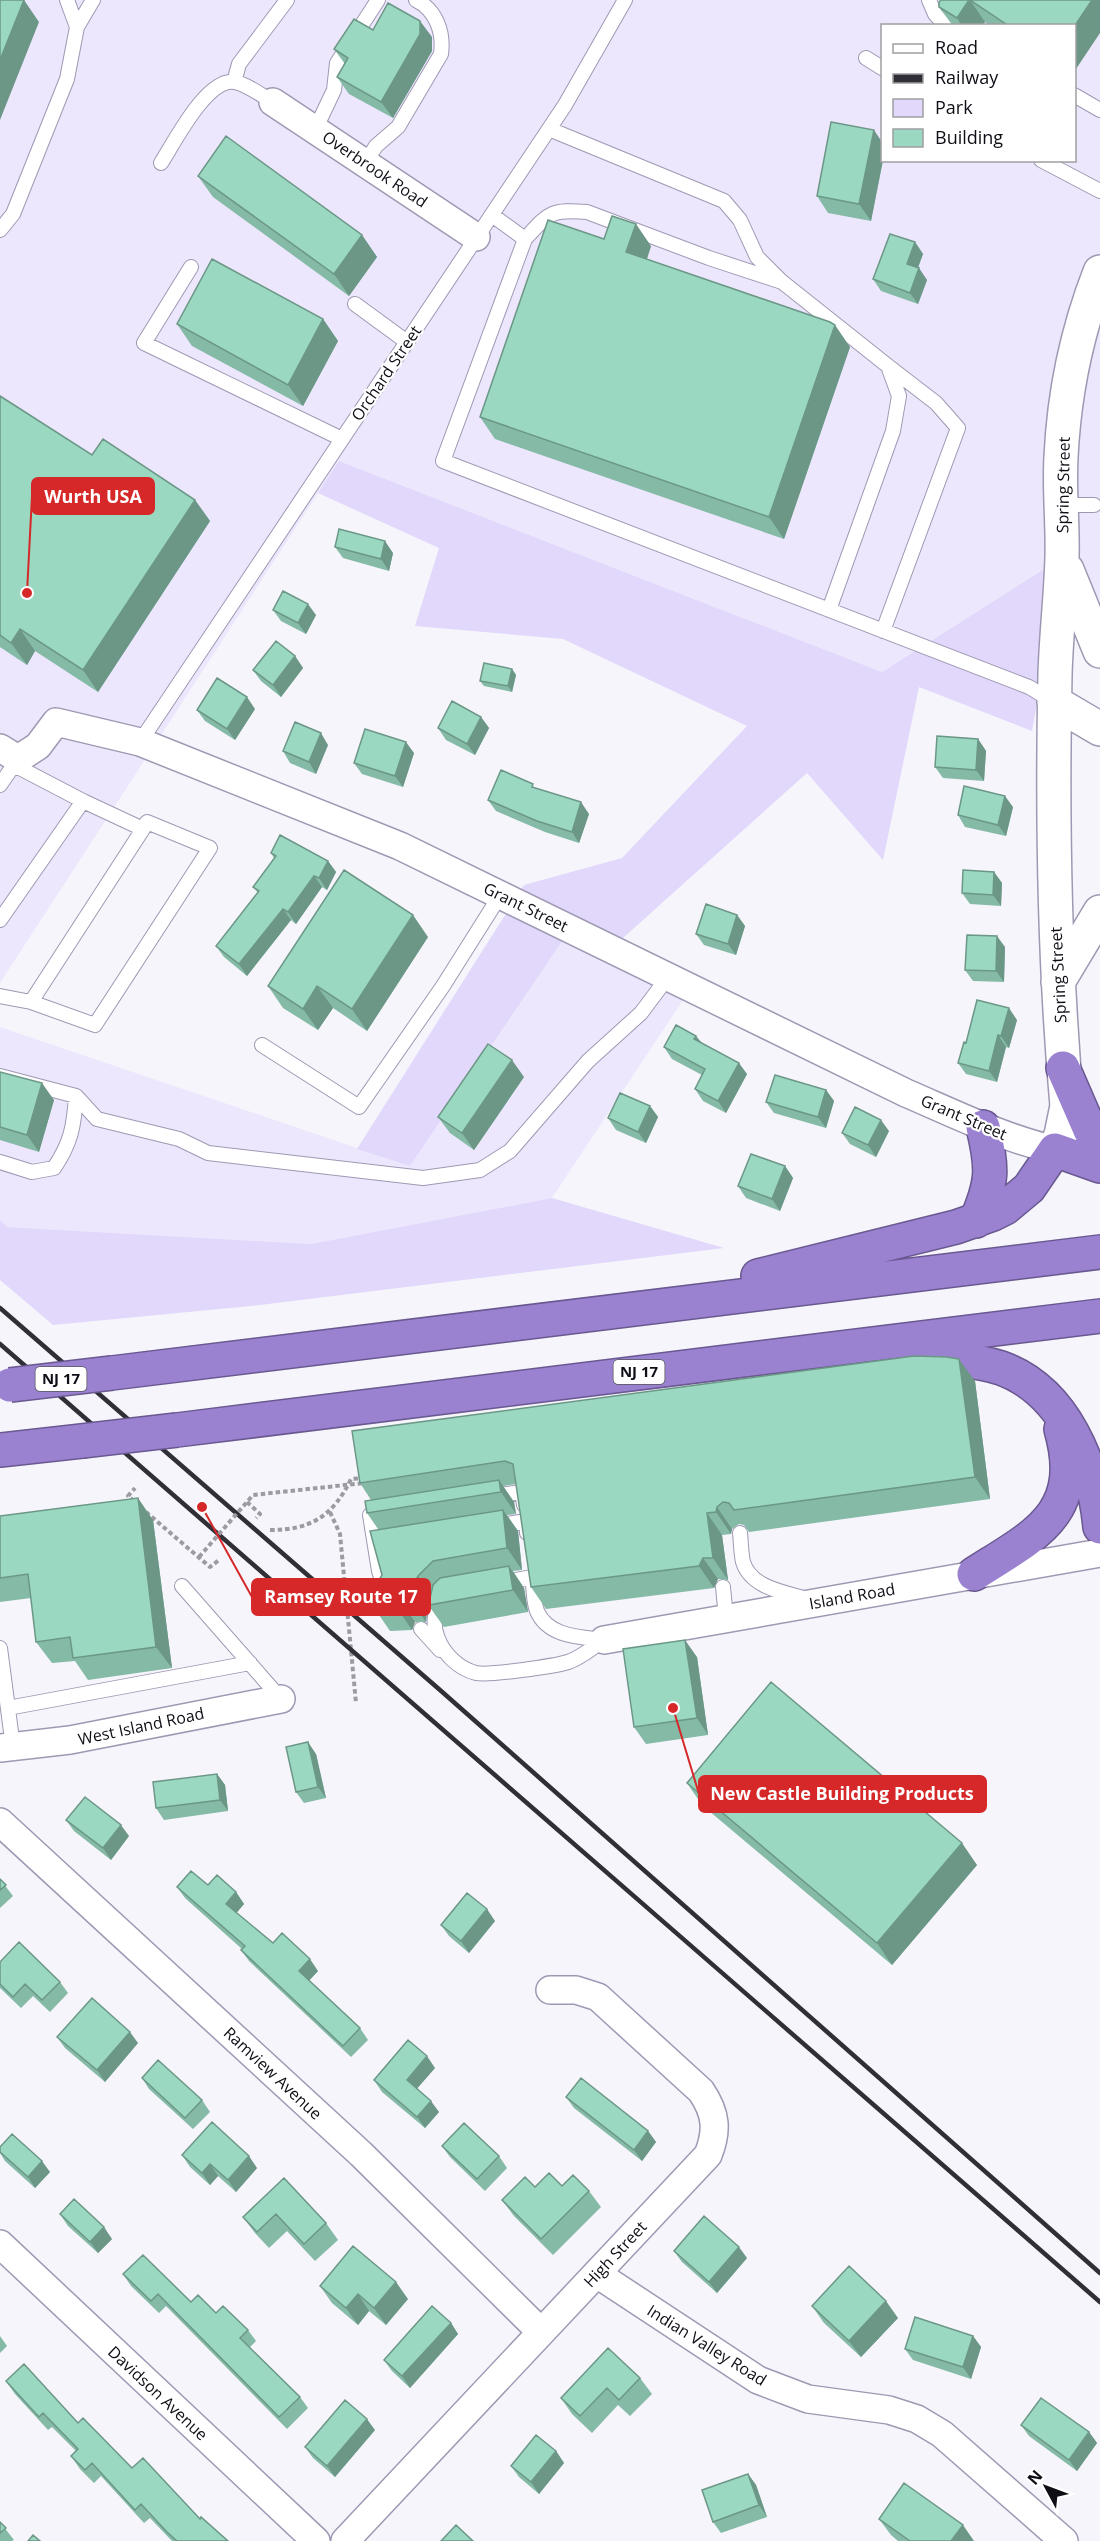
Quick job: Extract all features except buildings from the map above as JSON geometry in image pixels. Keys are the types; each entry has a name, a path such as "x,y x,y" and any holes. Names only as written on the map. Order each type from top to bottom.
{"highway":[{"path":"1063,1068 1100,1148"},
{"path":"976,1221 990,1187 989,1151 983,1127"},
{"path":"593,1315 796,1268 976,1221 1005,1208 1023,1193 1039,1176 1055,1150 1100,1166"},
{"name":"NJ 17","path":"5,1386 1100,1252"},
{"name":"NJ 17","path":"0,1450 1100,1316"},
{"path":"685,1367 939,1359 971,1361 1016,1375 1031,1384 1054,1407 1076,1438 1088,1466 1100,1527"},
{"path":"974,1574 1038,1532 1052,1518 1058,1507 1064,1494 1067,1467 1064,1440 1054,1407"}],"street":[{"name":"Overbrook Road","path":"273,102 476,237"},
{"name":"Spring Street","path":"1055,1150 1061,1135 1067,1106 1058,982 1053,864 1054,702 1062,557 1061,458 1072,363 1100,272"},
{"path":"1062,557 1100,651"},
{"path":"1054,702 1100,729"},
{"name":"Grant Street","path":"11,757 38,746 56,722 140,742 400,846 906,1093 983,1127 1033,1145 1055,1150"},
{"path":"1058,982 1100,912"},
{"name":"Island Road","path":"604,1640 1100,1553"},
{"name":"West Island Road","path":"7,1748 70,1740 281,1699"},
{"name":"Ramview Avenue","path":"0,1822 361,2154 541,2332"},
{"name":"High Street","path":"345,2541 708,2155 714,2139 716,2123 711,2106 701,2091 598,1997 576,1990 549,1990"},
{"name":"Davidson Avenue","path":"0,2244 316,2541"},
{"name":"Indian Valley Road","path":"597,2274 758,2380 808,2399 889,2410 917,2419 942,2434 1064,2541"}],"lane":[{"path":"67,0 77,27"},
{"path":"0,230 13,214 67,79 77,27 93,0"},
{"path":"234,82 239,64 287,0"},
{"path":"315,130 334,90 337,63 378,0"},
{"path":"365,163 376,146 398,127 441,54 443,40 439,26 426,5 416,0"},
{"name":"Orchard Street","path":"140,742 549,129 625,0"},
{"path":"929,0 935,14 944,24"},
{"path":"866,58 881,67"},
{"path":"161,164 205,96 218,85 234,82 273,102"},
{"path":"1076,96 1100,110"},
{"path":"549,129 724,201 740,220 757,257 781,281 936,403 958,428 883,631"},
{"path":"1045,162 1100,191"},
{"path":"781,281 710,258 587,212 568,211 548,214 525,239 443,460 1029,687 1054,702"},
{"path":"492,215 525,239"},
{"path":"191,267 144,343 342,439"},
{"path":"355,304 407,342"},
{"path":"829,610 893,430 899,396 888,366"},
{"path":"1062,505 1098,506"},
{"path":"0,785 11,757 83,801 143,829"},
{"path":"0,920 83,801"},
{"path":"0,996 31,1002 95,1025 210,848 147,822 31,1002"},
{"path":"262,1045 359,1107 443,986 501,894"},
{"path":"0,1076 76,1096 97,1119 179,1139 208,1154 423,1178 480,1170 510,1151 588,1061 641,1013 668,977"},
{"path":"0,1162 32,1172 54,1168 65,1152 74,1125 76,1096"},
{"path":"477,1499 522,1492 528,1543"},
{"path":"388,1596 379,1571 370,1515 399,1511"},
{"path":"481,1528 526,1521"},
{"path":"740,1533 743,1562 751,1576 762,1585 817,1602"},
{"path":"375,1545 392,1543"},
{"path":"447,1657 435,1629 435,1614 444,1596 451,1592 532,1571 537,1610 550,1628 568,1635 604,1640"},
{"path":"182,1586 281,1699"},
{"path":"723,1587 726,1618"},
{"path":"421,1629 447,1657 460,1667 479,1674 570,1661 604,1640"},
{"path":"0,1648 3,1692 8,1708 7,1748"},
{"path":"8,1708 250,1663"}],"path":[{"path":"270,1530 289,1530 308,1525 330,1512 343,1496 351,1479 370,1478"},
{"path":"199,1557 253,1495 366,1483"},
{"path":"135,1488 128,1496 136,1503"},
{"path":"247,1502 260,1514 256,1518"},
{"path":"143,1509 210,1567 219,1560"},
{"path":"330,1512 340,1534 356,1703"}],"shaded area":[{"path":"0,0 1100,0 1100,600 1062,557 882,672 339,461 0,983"},
{"path":"567,934 683,1000 552,1198 311,1244 6,1227 0,1220 0,1027 410,1166"}],"green space":[{"path":"339,461 882,672 1063,557 1032,731 919,687 883,860 807,773 604,955 567,934 410,1166 357,1149 524,885 622,858 747,726 563,639 415,626 439,548 318,493"},
{"path":"552,1198 724,1248 260,1305 53,1325 0,1280 0,1220 7,1227 311,1244"}],"railway":[{"path":"0,1308 440,1690 1100,2273"},
{"path":"0,1344 1100,2302"}],"place":[{"name":"Wurth USA","path":"27,593"},
{"name":"Ramsey Route 17","path":"202,1507"},
{"name":"New Castle Building Products","path":"673,1708"}]}
